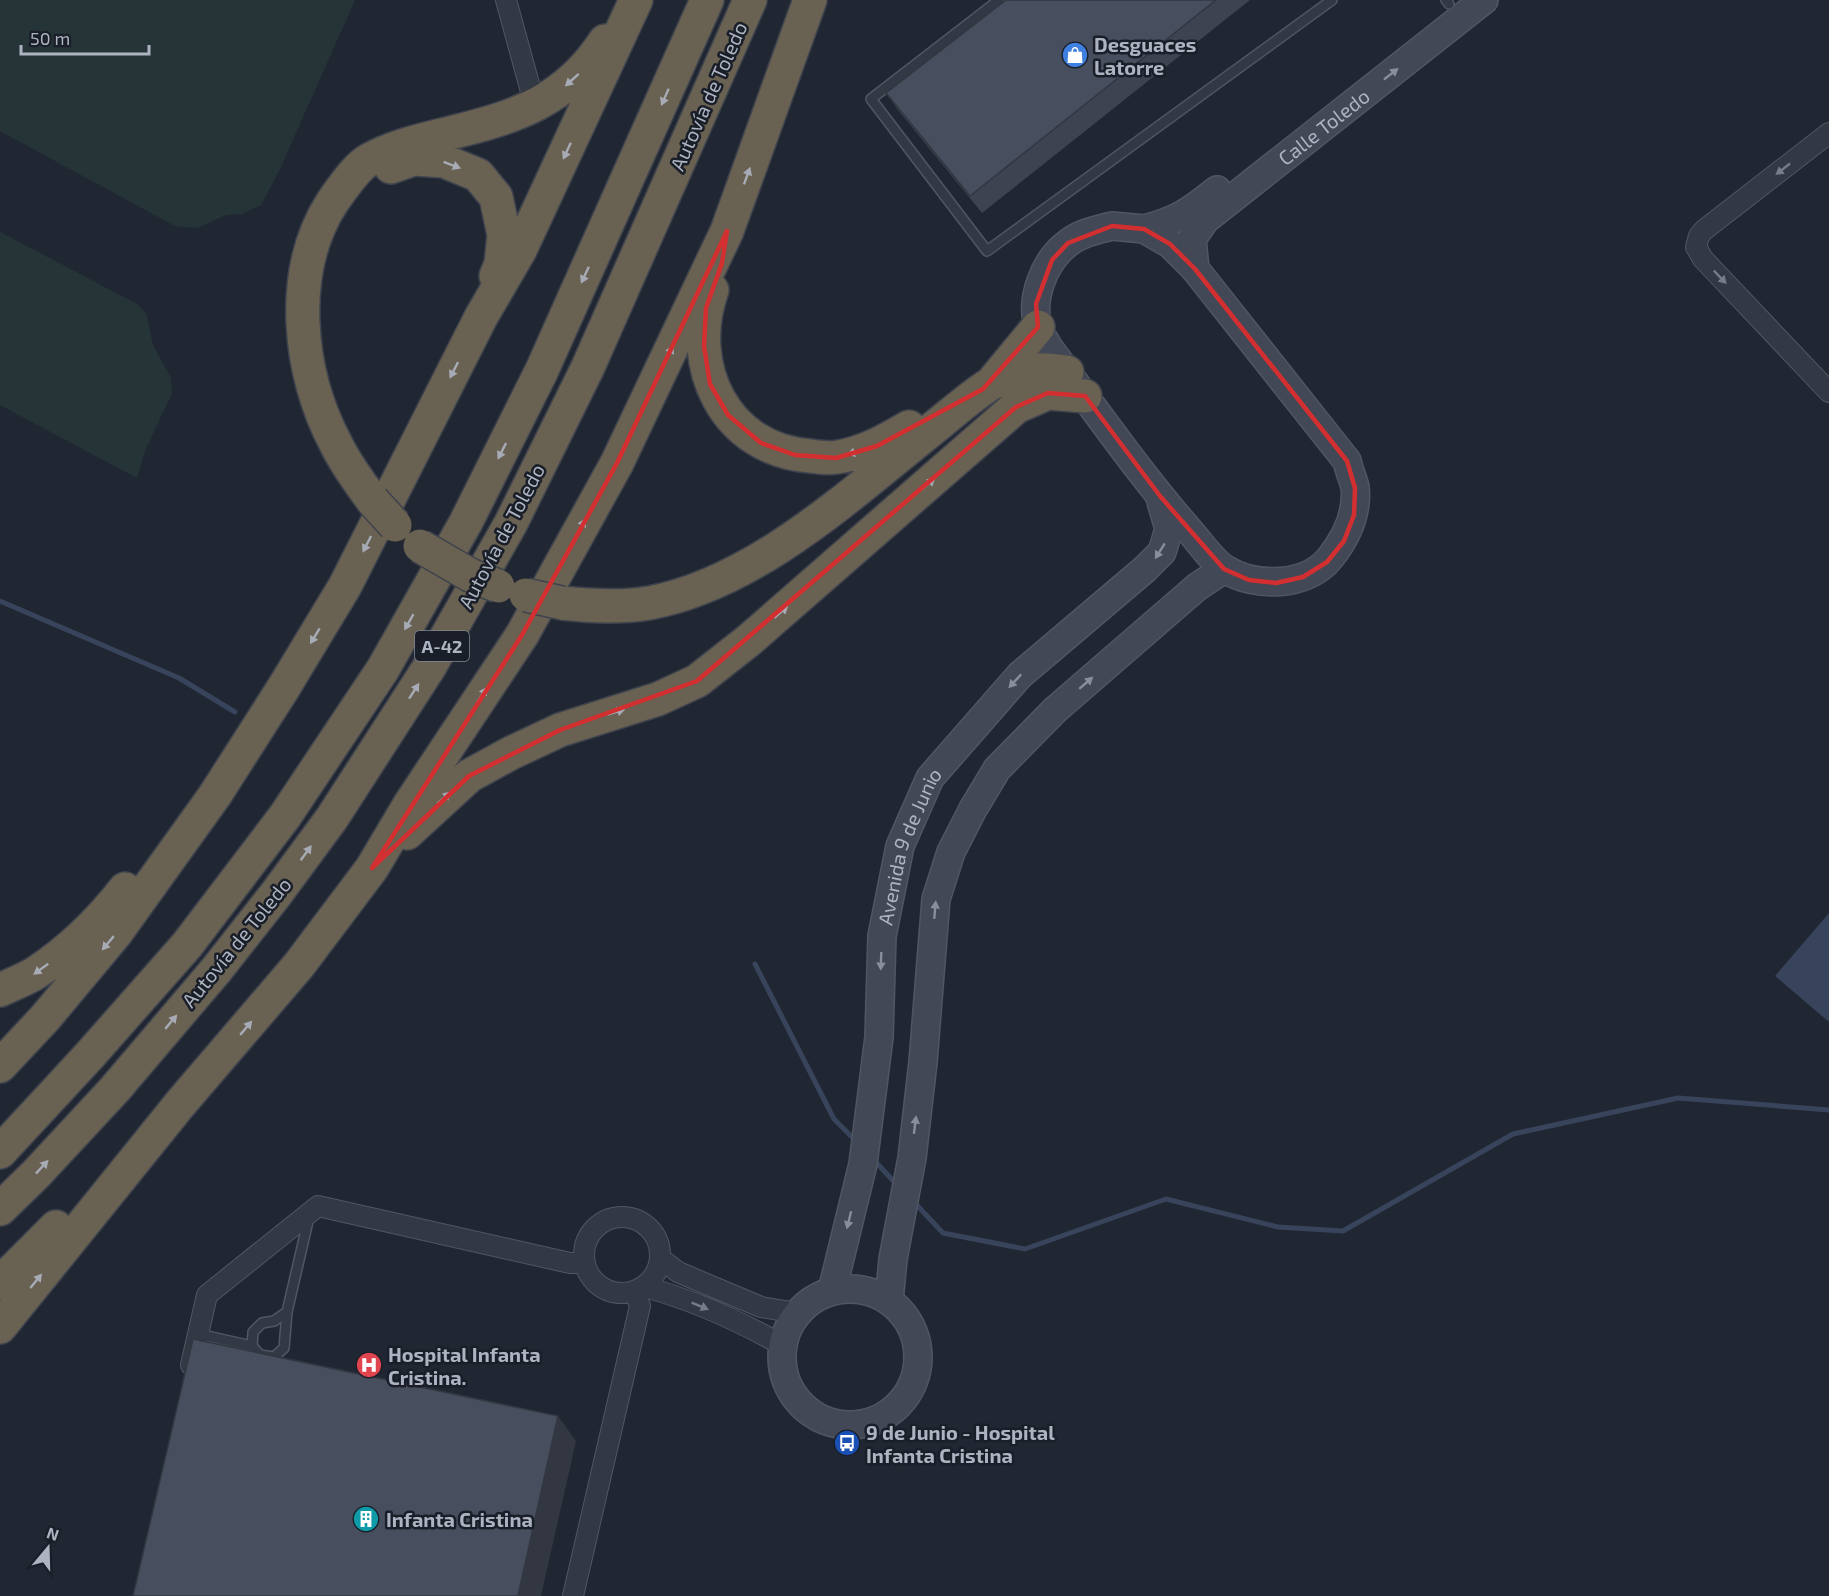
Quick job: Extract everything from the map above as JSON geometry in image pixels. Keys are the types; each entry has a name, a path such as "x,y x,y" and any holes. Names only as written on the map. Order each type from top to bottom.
{"highway":[{"name":"Autovía de Toledo","path":"0,1152 187,945 285,816 382,669 466,522 542,370 707,0"},
{"name":"Autovía de Toledo","path":"0,1209 115,1089 224,959 332,818 430,666 511,523 588,367 750,0"},
{"path":"0,1327 180,1104 299,965 372,868 410,804 522,635 617,463 727,231 810,0"},
{"path":"636,1 598,52 579,73 558,92 535,106 482,125 399,147 366,161 326,212 316,235 303,296 304,332 315,395 336,444 373,501 395,525 420,546 462,570 512,590 562,603 620,606 649,603 684,594 715,582 758,560 815,522 987,386 1038,327"},
{"path":"0,1066 45,1018 116,933 215,795 345,586 481,317 520,250 636,1"},
{"path":"339,193 380,171 414,159 444,161 478,175 496,197 504,234 501,264 481,317"},
{"path":"727,231 722,263 706,308 704,346 710,384 728,415 761,443 795,455 836,458 877,446 961,398 1025,369 1041,368 1076,384"},
{"path":"372,868 431,809 469,776 560,730 658,699 697,681 748,641 1016,407 1076,384"},
{"path":"0,990 32,975 63,952 113,904 284,687"},
{"path":"0,1283 180,1104"}],"main road":[{"name":"Calle Toledo","path":"1195,269 1192,239 1205,220 1484,0"},
{"name":"Calle Toledo","path":"1144,229 1165,224 1190,212 1449,1"},
{"path":"1112,226 1144,229 1170,244 1195,269 1347,461 1355,488 1354,515 1344,541 1327,562 1303,576 1276,583 1249,580 1224,569 1160,496 1049,348 1038,327 1036,304 1040,281 1052,260 1068,243 1089,231 1112,226"},
{"name":"Avenida 9 de Junio","path":"832,1291 865,1151 879,1037 882,936 900,846 930,778 1020,675 1162,552 1169,530 1160,496"},
{"name":"Avenida 9 de Junio","path":"889,1301 893,1259 905,1196 923,1062 936,900 951,852 997,769 1055,710 1197,587 1224,569"},
{"path":"849,1288 868,1291 889,1301 905,1316 915,1335 919,1356 916,1377 906,1396 891,1412 872,1422 845,1425 826,1421 809,1412 796,1399 786,1382 782,1364 782,1345 797,1313 819,1296 849,1288"}],"street":[{"path":"506,0 535,106"},
{"path":"1829,133 1704,230 1696,241 1698,253 1702,259 1829,392"},
{"path":"188,1380 207,1296 318,1206 570,1263 584,1263"},
{"path":"561,1596 625,1322 626,1308 634,1291 653,1280 661,1259 656,1236 648,1227 632,1219 614,1217 593,1229 587,1239 584,1263 589,1275 597,1285 609,1292 634,1291 666,1293 742,1323 782,1345"},
{"path":"661,1259 678,1272 761,1307 797,1313"},
{"path":"573,1596 640,1306 634,1291"}],"lane":[{"path":"999,0 871,99 987,251 1332,0"},
{"path":"198,1334 252,1346 260,1354 274,1357 284,1348 287,1312 309,1215"},
{"path":"252,1346 253,1332 262,1323 274,1322 287,1312"}],"highlighted area":[{"path":"1112,226 1144,229 1170,244 1195,269 1347,461 1355,488 1354,515 1344,541 1327,562 1303,577 1276,583 1249,580 1224,569 1160,496 1085,396 1048,393 1016,407 697,681 560,730 469,776 372,868 522,635 617,463 727,231 722,263 706,308 704,346 710,384 728,415 761,443 795,455 836,458 877,446 983,389 1038,327 1036,304 1052,260 1068,243"}],"shaded area":[{"path":"0,0 355,0 279,171 261,205 242,214 226,215 197,228 175,226 0,131"},
{"path":"0,232 137,304 146,313 153,345 171,378 172,393 145,451 137,478 0,405"}],"water":[{"path":"1829,913 1829,1022 1775,976"}],"building":[{"name":"Desguaces Latorre","path":"1006,0 1216,0 970,196 886,93"},
{"name":"Infanta Cristina","path":"193,1339 558,1416 518,1596 133,1596"}],"waterway":[{"path":"0,601 179,678 235,712"},
{"path":"755,964 834,1119 856,1141"},
{"path":"912,1200 943,1233 1025,1249 1166,1199 1278,1227 1343,1231 1513,1134 1678,1098 1829,1110"},
{"path":"873,1159 897,1185"}],"place":[{"name":"Desguaces Latorre","path":"1075,55"},
{"name":"Hospital Infanta Cristina.","path":"369,1365"},
{"name":"9 de Junio - Hospital Infanta Cristina","path":"847,1443"},
{"name":"Infanta Cristina","path":"366,1519"}]}
